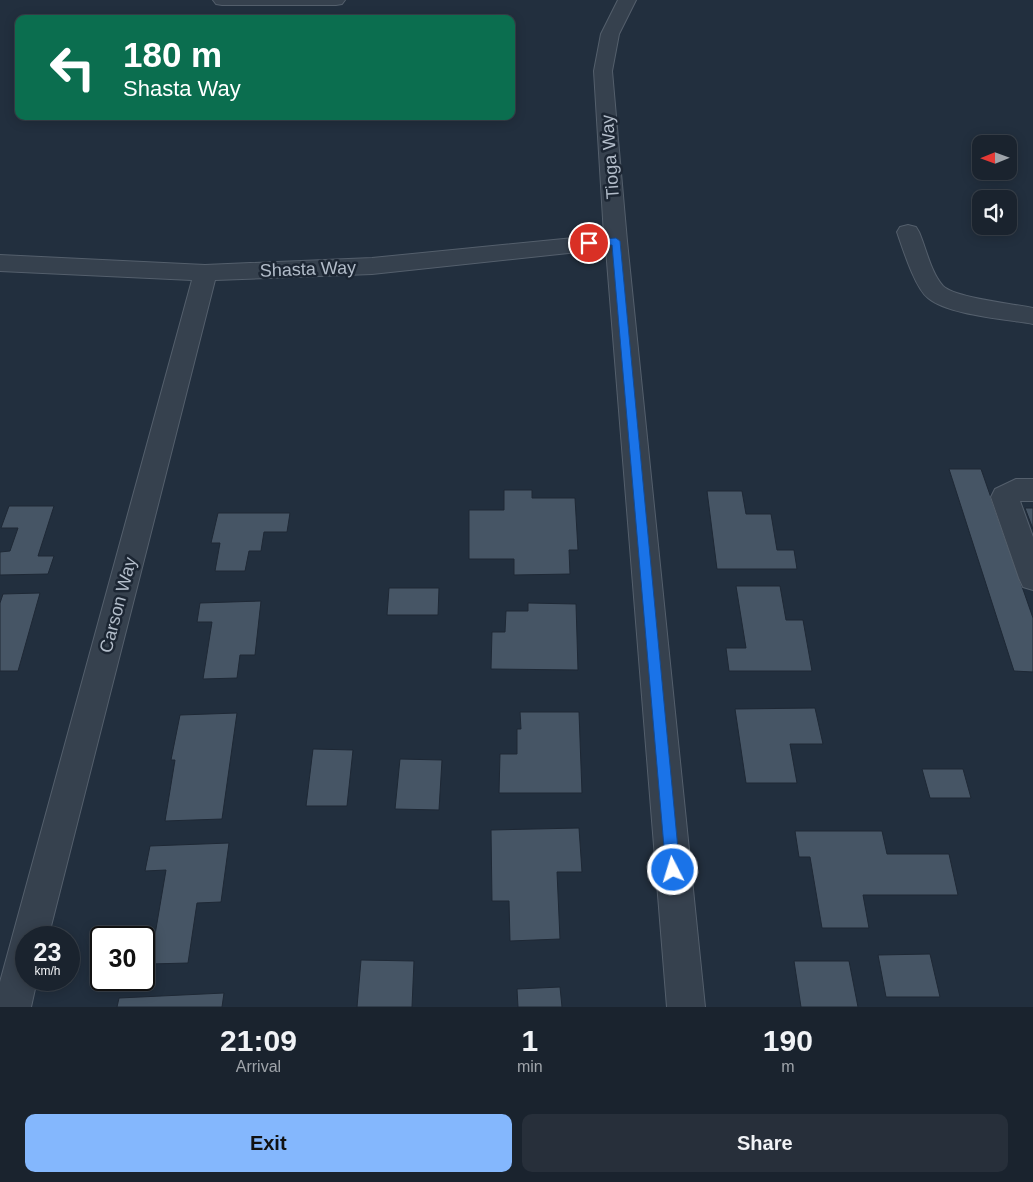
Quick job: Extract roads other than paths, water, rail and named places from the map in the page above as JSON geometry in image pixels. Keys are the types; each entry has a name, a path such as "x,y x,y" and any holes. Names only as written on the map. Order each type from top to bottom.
{"street":[{"path":"222,0 336,0"},
{"name":"Tioga Way","path":"627,0 610,31 604,50 603,71 616,241 686,1007"},
{"path":"908,232 925,276 935,292 951,301 1027,313 1033,316"},
{"name":"Shasta Way","path":"0,263 205,273 372,266 616,241"},
{"name":"Carson Way","path":"33,926 205,273"},
{"path":"1033,490 1016,490 1005,497 1033,578"},
{"path":"12,1007 16,991"}]}
